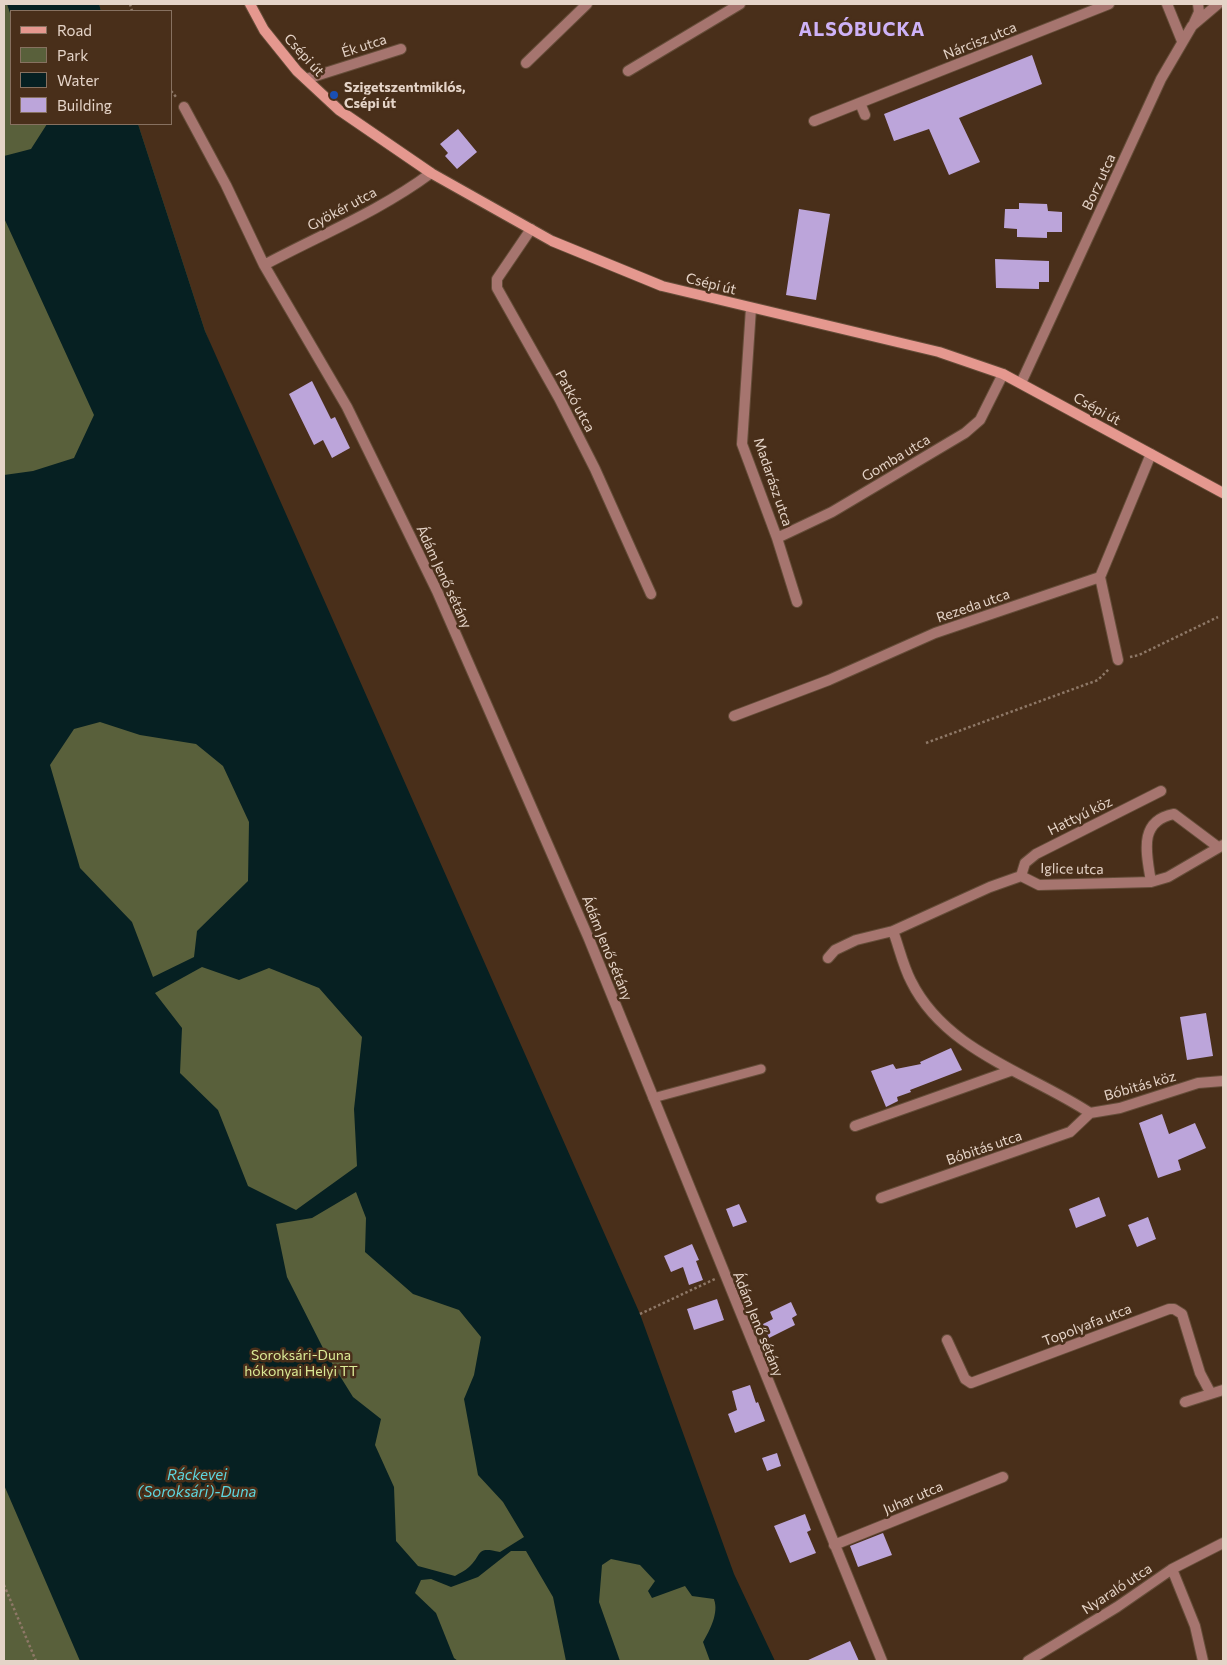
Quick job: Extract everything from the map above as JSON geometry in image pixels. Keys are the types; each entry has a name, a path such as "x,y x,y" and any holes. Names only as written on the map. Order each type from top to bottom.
{"street":[{"name":"Csépi út","path":"250,4 264,30 306,80 339,110 389,146 531,229 579,253 662,286 938,352 1003,374 1223,493"},
{"path":"526,63 587,4"},
{"path":"628,71 740,4"},
{"name":"Nárcisz utca","path":"814,121 1109,4"},
{"path":"1166,4 1182,41"},
{"path":"1192,26 1198,12 1198,4"},
{"name":"Borz utca","path":"1021,383 1161,79 1192,26 1218,4"},
{"name":"Ék utca","path":"306,80 401,49"},
{"path":"860,103 865,116"},
{"name":"Ádám Jenő sétány","path":"184,107 226,185 264,265 347,407 436,591 589,940 723,1275 882,1661"},
{"name":"Gyökér utca","path":"264,265 364,214 412,187 431,172"},
{"name":"Patkó utca","path":"531,229 497,279 497,288 559,398 595,469 651,594"},
{"name":"Madarász utca","path":"751,308 742,444 777,538 797,602"},
{"name":"Gomba utca","path":"777,538 832,512 965,433 980,420 1003,374"},
{"path":"1118,660 1100,577 1151,454"},
{"name":"Rezeda utca","path":"734,716 829,680 934,633 1100,577"},
{"name":"Hattyú köz","path":"1021,876 1025,863 1036,854 1161,791"},
{"path":"1151,882 1146,838 1151,826 1167,815 1174,814 1220,846"},
{"name":"Iglice utca","path":"828,958 836,950 856,940 893,931 973,894 1021,876 1039,885 1151,882 1168,877 1220,846"},
{"name":"Bóbitás köz","path":"893,931 911,981 938,1020 1010,1071 1070,1100 1090,1113 1120,1108 1198,1083 1223,1081"},
{"path":"855,1126 1010,1071"},
{"name":"Bóbitás utca","path":"881,1198 1070,1132 1090,1113"},
{"name":"Topolyafa utca","path":"946,1340 965,1379 970,1383 1169,1309 1174,1309 1182,1314 1200,1373 1210,1392"},
{"path":"1185,1402 1210,1392 1223,1390"},
{"name":"Juhar utca","path":"834,1545 1003,1477"},
{"name":"Nyaraló utca","path":"1028,1661 1118,1607 1172,1569 1223,1543"},
{"path":"1172,1569 1195,1626 1202,1661"}],"lane":[{"path":"653,1098 761,1069"}],"path":[{"path":"926,743 1098,680 1118,660 1139,656 1218,616"},
{"path":"640,1314 723,1275"},
{"path":"4,1585 36,1661"}],"green space":[{"name":"Ráckevei (Soroksári)-Duna","path":"4,4 99,4 101,10 10,10 10,125 138,125 205,331 714,1599 735,1661 4,1661"}],"water":[{"path":"7,4 99,4 101,10 10,10 10,13"},
{"name":"Ráckevei (Soroksári)-Duna","path":"46,125 138,125 205,331 640,1314 734,1574 775,1661 710,1661 703,1642 715,1616 714,1599 692,1596 685,1586 652,1598 648,1591 655,1581 640,1565 611,1559 602,1565 599,1602 620,1661 566,1661 553,1597 526,1551 511,1551 478,1577 451,1587 431,1579 421,1580 415,1593 436,1613 454,1658 458,1661 80,1661 4,1485 4,475 33,471 74,458 94,415 4,218 4,156 31,149","holes":["100,722 140,735 196,744 223,766 249,822 248,881 197,931 194,957 153,977 132,922 80,868 50,765 74,729","202,967 239,980 269,968 319,988 362,1037 354,1109 357,1166 296,1210 248,1186 218,1110 180,1073 182,1028 155,993","356,1192 366,1218 365,1252 413,1294 459,1310 481,1337 474,1375 464,1399 478,1475 503,1502 524,1537 500,1552 492,1550 480,1552 466,1570 455,1576 418,1566 396,1541 394,1487 375,1445 381,1419 353,1397 325,1352 287,1277 276,1224 312,1218"]}],"building":[{"path":"1032,55 1042,84 959,118 980,162 949,175 929,129 894,141 884,114"},
{"path":"458,129 477,152 457,169 445,156 448,153 440,144"},
{"path":"1019,203 1047,204 1048,211 1062,212 1062,232 1047,232 1047,238 1017,237 1017,229 1004,228 1005,209 1019,209"},
{"path":"799,209 830,214 816,300 786,295"},
{"path":"995,259 1049,261 1049,282 1039,282 1039,289 996,288"},
{"path":"312,381 331,419 335,417 350,448 332,458 323,440 314,445 289,394"},
{"path":"1206,1013 1213,1056 1187,1060 1180,1017"},
{"path":"951,1048 962,1070 910,1090 911,1092 897,1097 898,1101 886,1107 871,1071 893,1064 896,1069 921,1064 920,1062"},
{"path":"1162,1114 1169,1134 1195,1123 1206,1148 1178,1160 1181,1170 1158,1178 1139,1123"},
{"path":"1099,1197 1106,1216 1076,1228 1069,1209"},
{"path":"739,1204 747,1222 733,1227 726,1209"},
{"path":"1148,1217 1156,1239 1137,1247 1128,1225"},
{"path":"692,1244 699,1260 696,1261 703,1280 689,1285 683,1267 671,1272 664,1256"},
{"path":"717,1299 724,1320 694,1330 687,1309"},
{"path":"791,1302 797,1315 792,1318 795,1325 769,1338 763,1324 773,1319 770,1312"},
{"path":"750,1385 765,1421 735,1433 728,1414 737,1410 732,1391"},
{"path":"777,1453 781,1466 767,1471 762,1458"},
{"path":"805,1514 811,1530 807,1532 816,1553 790,1563 774,1526"},
{"path":"883,1533 892,1555 858,1567 850,1546"},
{"path":"850,1641 859,1661 806,1661"}],"place":[{"name":"Szigetszentmiklós, Csépi út","path":"334,95"}],"district":[{"name":"ALSÓBUCKA","path":"862,30"}],"park label":[{"name":"Soroksári-Duna hókonyai Helyi TT","path":"301,1364"}]}
